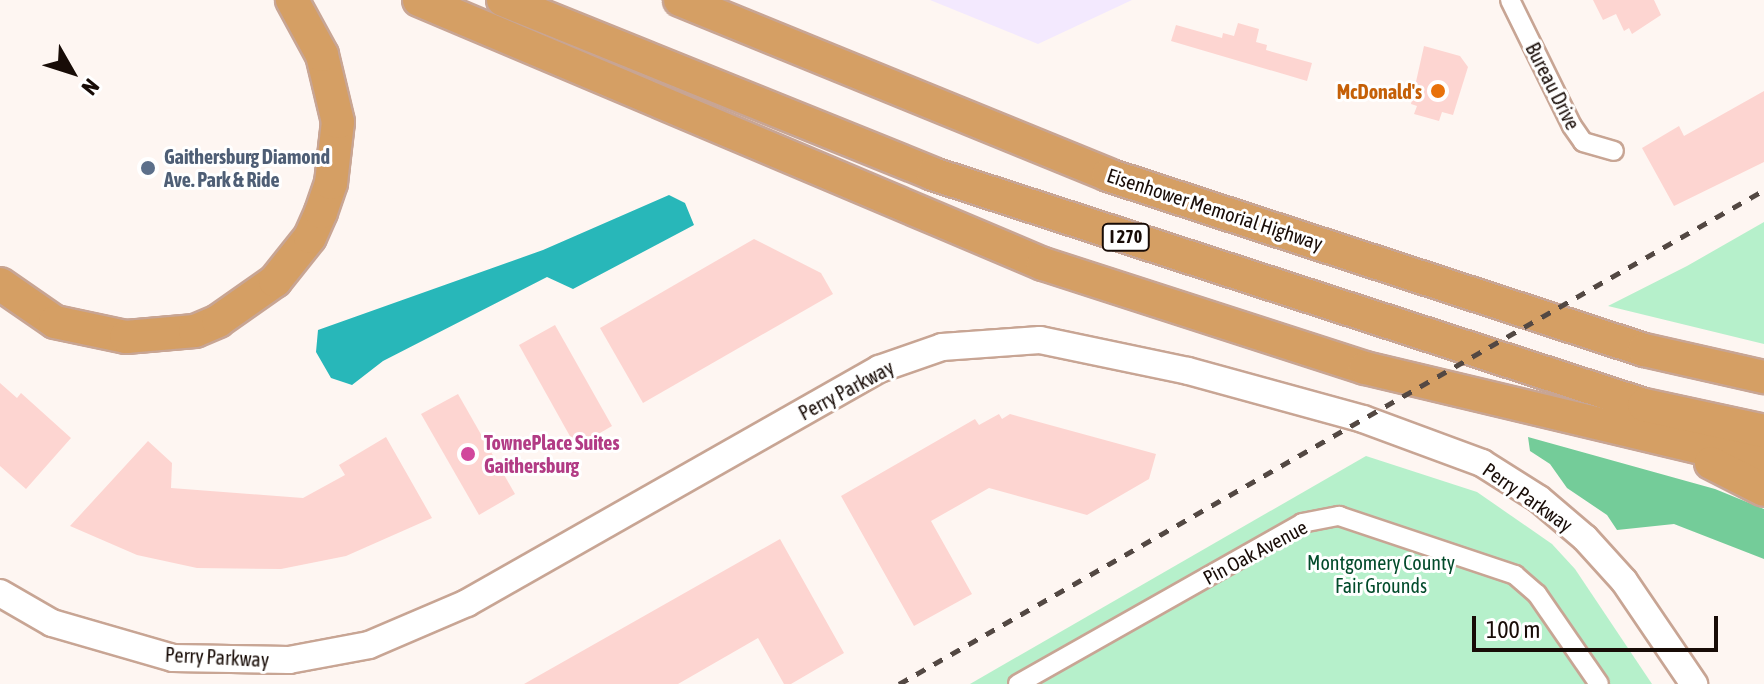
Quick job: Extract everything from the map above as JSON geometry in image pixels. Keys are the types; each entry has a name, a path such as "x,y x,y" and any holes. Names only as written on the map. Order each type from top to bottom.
{"highway":[{"path":"0,284 55,322 126,337 195,331 218,321 275,281 310,237 321,212 331,183 338,122 322,55 292,0"},
{"path":"419,0 1043,264 1365,368 1764,463"},
{"name":"I 270","path":"503,0 933,174 1644,405 1764,431"},
{"name":"Eisenhower Memorial Highway","path":"680,0 1108,175 1644,350 1764,377"},
{"path":"1673,443 1764,490"}],"street":[{"name":"Bureau Drive","path":"1510,0 1572,126 1583,142 1614,151"},
{"name":"Perry Parkway","path":"0,593 78,633 173,658 289,660 369,645 467,603 879,369 942,347 1040,340 1188,371 1319,407 1482,463 1539,499 1585,538 1624,581 1694,684"},
{"name":"Pin Oak Avenue","path":"1018,684 1302,523 1339,516 1515,575 1537,594 1599,684"}],"shaded area":[{"path":"930,0 1132,0 1038,44"}],"green space":[{"path":"1764,222 1764,344 1608,306 1687,266"},
{"path":"1528,437 1715,489 1764,509 1764,559 1674,524 1617,530 1607,515 1567,488 1550,464 1530,451"},
{"name":"Montgomery County Fair Grounds","path":"1366,456 1477,492 1552,544 1575,569 1652,684 970,684"}],"water":[{"path":"669,195 685,203 694,225 573,289 547,277 383,361 352,385 331,378 316,352 318,330 543,250"}],"building":[{"path":"1593,0 1654,0 1661,15 1632,34 1629,28 1624,31 1616,14 1603,20"},
{"path":"1238,23 1259,29 1256,42 1267,45 1266,50 1312,63 1307,81 1171,41 1176,25 1222,38 1223,33 1234,36"},
{"name":"McDonald's","path":"1424,46 1460,56 1468,67 1453,115 1442,112 1439,121 1414,114 1417,106 1411,104"},
{"path":"1764,91 1764,162 1674,206 1642,148 1679,126 1684,136"},
{"path":"754,239 821,273 833,294 643,403 600,328"},
{"path":"555,325 612,426 576,447 519,345"},
{"path":"0,383 17,398 21,393 71,438 26,489 0,466"},
{"name":"TownePlace Suites Gaithersburg","path":"458,394 515,494 479,515 421,414"},
{"path":"999,414 1002,419 1010,414 1156,454 1149,479 1087,515 989,488 931,521 972,594 914,626 841,496 975,419 979,425"},
{"path":"386,437 432,518 346,556 281,569 197,568 137,555 70,526 148,441 172,463 171,488 303,498 345,475 339,465"},
{"path":"780,539 844,653 791,684 784,684 758,638 678,684 524,684"}],"railway":[{"path":"899,684 1764,190"}],"place":[{"name":"McDonald's","path":"1438,91"},
{"name":"Gaithersburg Diamond Ave. Park & Ride","path":"148,168"},
{"name":"TownePlace Suites Gaithersburg","path":"468,454"}]}
